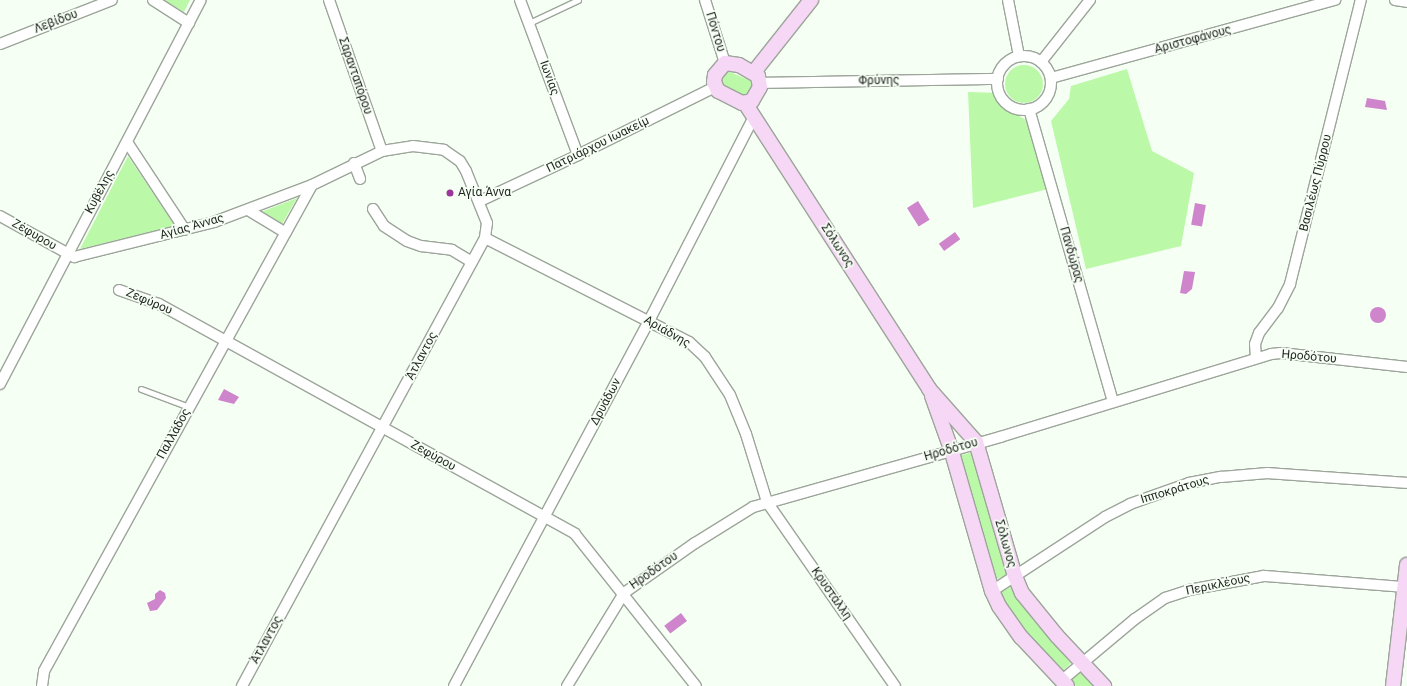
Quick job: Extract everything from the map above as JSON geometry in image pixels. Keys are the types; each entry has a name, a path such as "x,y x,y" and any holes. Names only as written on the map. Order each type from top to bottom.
{"street":[{"name":"Λεβίδου","path":"0,44 112,0"},
{"path":"153,0 189,23"},
{"name":"Κυβέλης","path":"0,384 200,0"},
{"name":"Σαρανταπόρου","path":"329,0 382,151"},
{"name":"Ιωνίας","path":"520,0 578,155"},
{"name":"Πόντου","path":"706,0 725,63"},
{"path":"757,78 733,63 725,63 715,75 715,87 726,96 745,103 755,98 757,78 811,0"},
{"path":"1008,0 1019,56"},
{"path":"1041,62 1090,0"},
{"name":"Αριστοφάνους","path":"1051,78 1336,0"},
{"name":"Βασιλέως Πύρρου","path":"1256,358 1255,344 1260,333 1278,308 1290,284 1361,0"},
{"path":"1395,0 1407,2"},
{"path":"1019,56 1031,57 1041,62 1051,78 1047,97 1039,105 1029,109 1018,109 1008,104 999,90 998,79 1005,64 1019,56"},
{"name":"Φρύνης","path":"757,78 998,79"},
{"name":"Πατριάρχου Ιωακείμ","path":"480,201 578,155 715,87"},
{"name":"Σόλωνος","path":"745,103 930,389 976,442 1015,576 1022,593 1080,662 1104,686"},
{"name":"Πανδώρας","path":"1029,109 1112,402"},
{"name":"Δρυάδων","path":"454,686 649,321 754,117"},
{"path":"127,142 185,230"},
{"name":"Άτλαντος","path":"242,686 384,429 485,238 487,223 480,201 460,161 444,150 413,146 382,151 312,184"},
{"path":"354,163 360,179"},
{"name":"Αγίας Άννας","path":"68,254 82,256 185,230 248,210 312,184"},
{"name":"Παλλάδος","path":"42,686 44,671 189,407 227,341 312,184"},
{"path":"373,209 384,226 395,234 421,246 452,250 472,262"},
{"path":"248,210 286,233"},
{"name":"Ζέφυρου","path":"0,216 68,254"},
{"name":"Αριάδνης","path":"485,238 689,342 717,371 730,396 746,434 767,502"},
{"name":"Ζεφύρου","path":"119,290 159,304 582,540 696,686"},
{"name":"Ηροδότου","path":"567,686 624,593 739,514 767,502 951,450 1256,358 1281,353 1407,367"},
{"name":"Σόλωνος","path":"930,389 951,450 992,591 999,606 1021,637 1064,683"},
{"name":"Ιπποκράτους","path":"992,591 1124,507 1189,483 1221,477 1268,473 1407,483"},
{"name":"Κρυστάλλη","path":"767,502 895,686"},
{"path":"1393,686 1402,647 1404,587 1407,564"},
{"name":"Περικλέους","path":"1064,683 1080,662 1165,598 1190,590 1264,576 1404,587"}],"lane":[{"path":"529,23 578,0"},
{"path":"141,389 189,407"}],"green space":[{"path":"164,0 190,0 184,12"},
{"path":"1020,65 1028,65 1038,70 1042,77 1042,91 1038,98 1028,103 1020,103 1010,98 1008,95 1005,88 1005,80 1010,70 1013,68"},
{"path":"1127,69 1152,151 1194,173 1181,246 1086,269 1051,121 1069,99 1071,86"},
{"path":"728,71 751,81 751,94 740,95 724,86 722,76"},
{"path":"968,92 999,93 1010,111 1028,121 1052,188 973,208"},
{"path":"128,156 175,226 80,249"},
{"path":"297,198 282,224 261,212"},
{"path":"974,452 1009,574 995,580 957,456"},
{"path":"1012,586 1033,620 1071,663 1062,672 1038,647 1008,608 1001,592"},
{"path":"1079,671 1094,686 1076,686 1070,680"}],"shaded area":[{"path":"1367,98 1385,101 1387,110 1365,107"},
{"path":"918,201 930,220 919,227 907,208"},
{"path":"1195,203 1206,205 1202,227 1191,225"},
{"path":"955,232 960,239 944,251 939,244"},
{"path":"1184,271 1195,272 1192,289 1186,294 1180,293"},
{"path":"1378,307 1385,312 1386,315 1381,322 1378,323 1371,318 1370,315 1375,308"},
{"path":"224,389 239,397 234,404 218,400"},
{"path":"160,590 165,593 166,598 157,610 150,611 147,603 155,599 155,594"},
{"path":"681,613 687,621 670,634 664,626"}],"place":[{"name":"Αγία Άννα","path":"450,193"}]}
